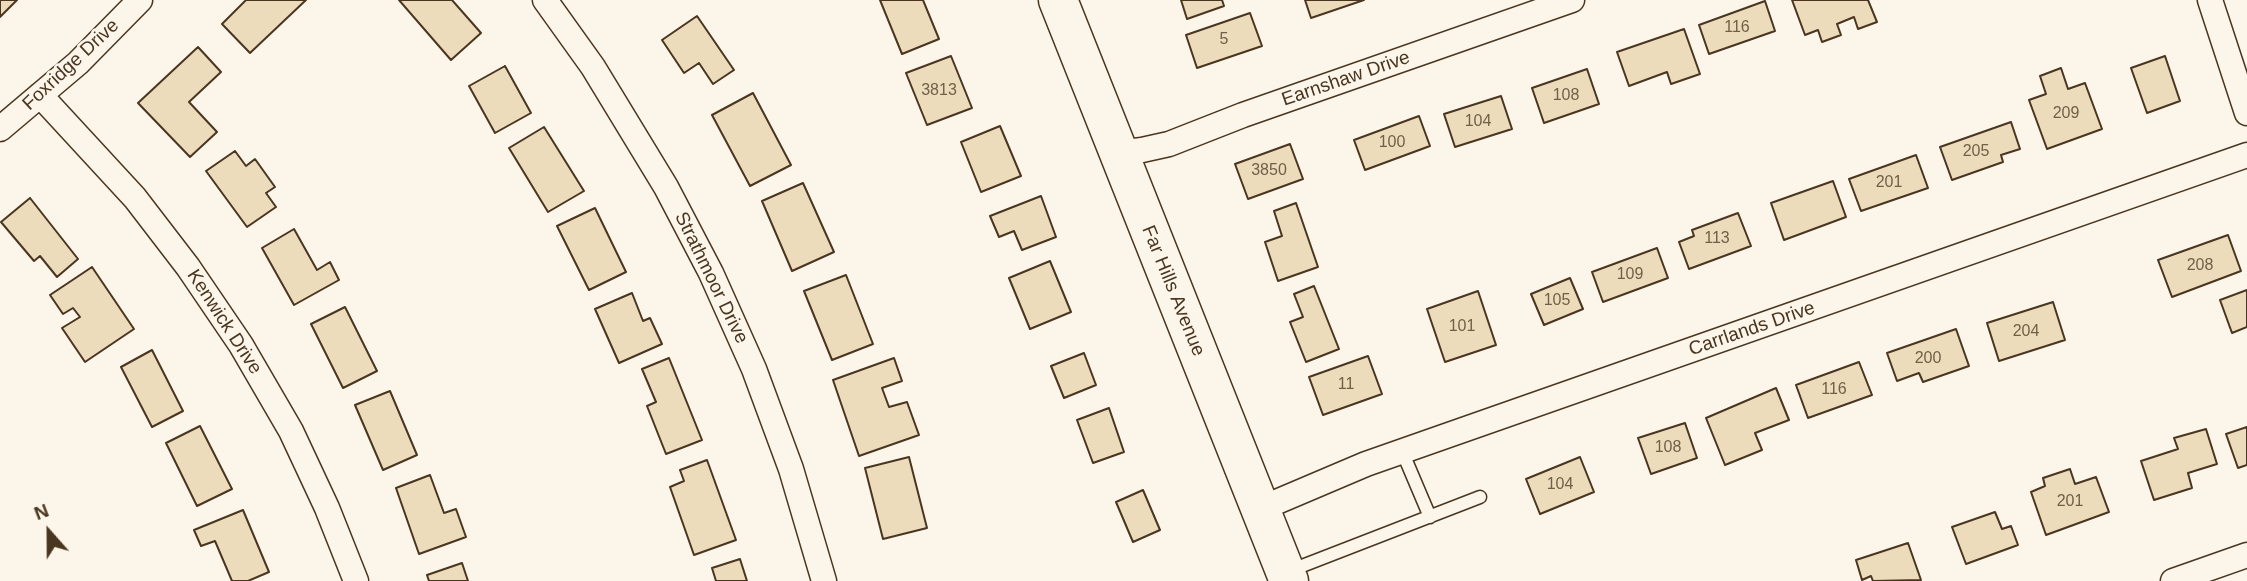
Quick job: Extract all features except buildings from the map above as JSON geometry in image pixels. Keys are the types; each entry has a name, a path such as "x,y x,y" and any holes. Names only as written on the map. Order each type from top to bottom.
{"main road":[{"name":"Far Hills Avenue","path":"1058,0 1288,577"}],"street":[{"name":"Foxridge Drive","path":"0,129 78,63 140,0"},
{"name":"Strathmoor Drive","path":"545,0 593,67 666,187 711,273 754,369 791,469 824,581"},
{"name":"Earnshaw Drive","path":"1118,153 1169,144 1572,0"},
{"path":"2210,0 2247,113"},
{"name":"Kenwick Drive","path":"40,95 135,198 188,267 242,345 291,431 327,508 356,581"},
{"name":"Carrlands Drive","path":"1260,509 1402,451 2247,155"},
{"path":"2173,581 2247,555"}],"lane":[{"path":"1402,451 1430,517"},
{"path":"1288,577 1480,498"}]}
